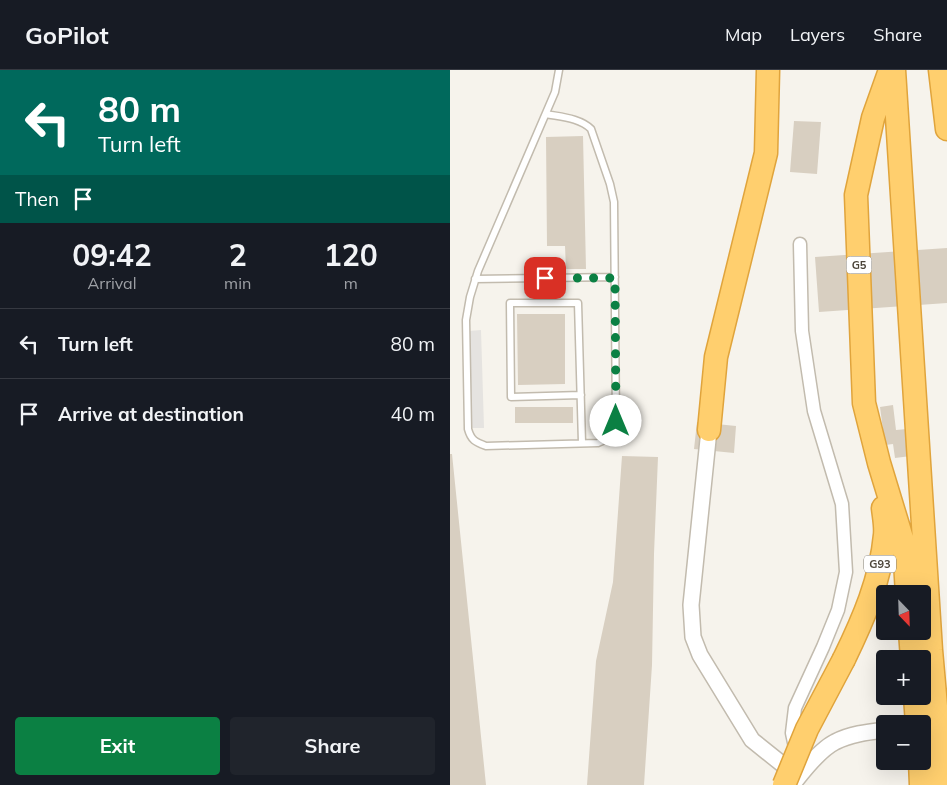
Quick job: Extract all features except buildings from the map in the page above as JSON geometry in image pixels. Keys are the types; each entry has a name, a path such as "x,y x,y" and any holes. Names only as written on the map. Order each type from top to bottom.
{"highway":[{"path":"709,430 716,357 766,153 768,70"},
{"name":"G5","path":"890,70 873,118 856,195 864,403 879,463 904,545 906,585"},
{"path":"894,70 930,630 943,785"},
{"path":"940,70 947,130"},
{"name":"G93","path":"792,781 807,729 844,658 868,605 882,555 886,533 879,463"},
{"path":"920,770 921,785"}],"street":[{"path":"792,781 792,733 795,708 838,610 846,572 842,504 814,411 802,331 800,244"},
{"path":"709,430 691,605 693,637 700,655 752,740 782,764 792,781"},
{"path":"792,781 834,742 852,735 876,731"}],"lane":[{"path":"546,114 586,124 594,136 613,195 616,421 610,436 598,443 486,446 470,437 468,429 466,320 470,296 475,279 555,92 559,70"},
{"path":"475,279 615,278"},
{"path":"581,395 511,397 510,303 578,303 581,395 582,443"}],"shaded area":[{"path":"481,330 484,428 472,428 469,331"}],"route":[{"path":"545,278 615,278 616,421"}]}
